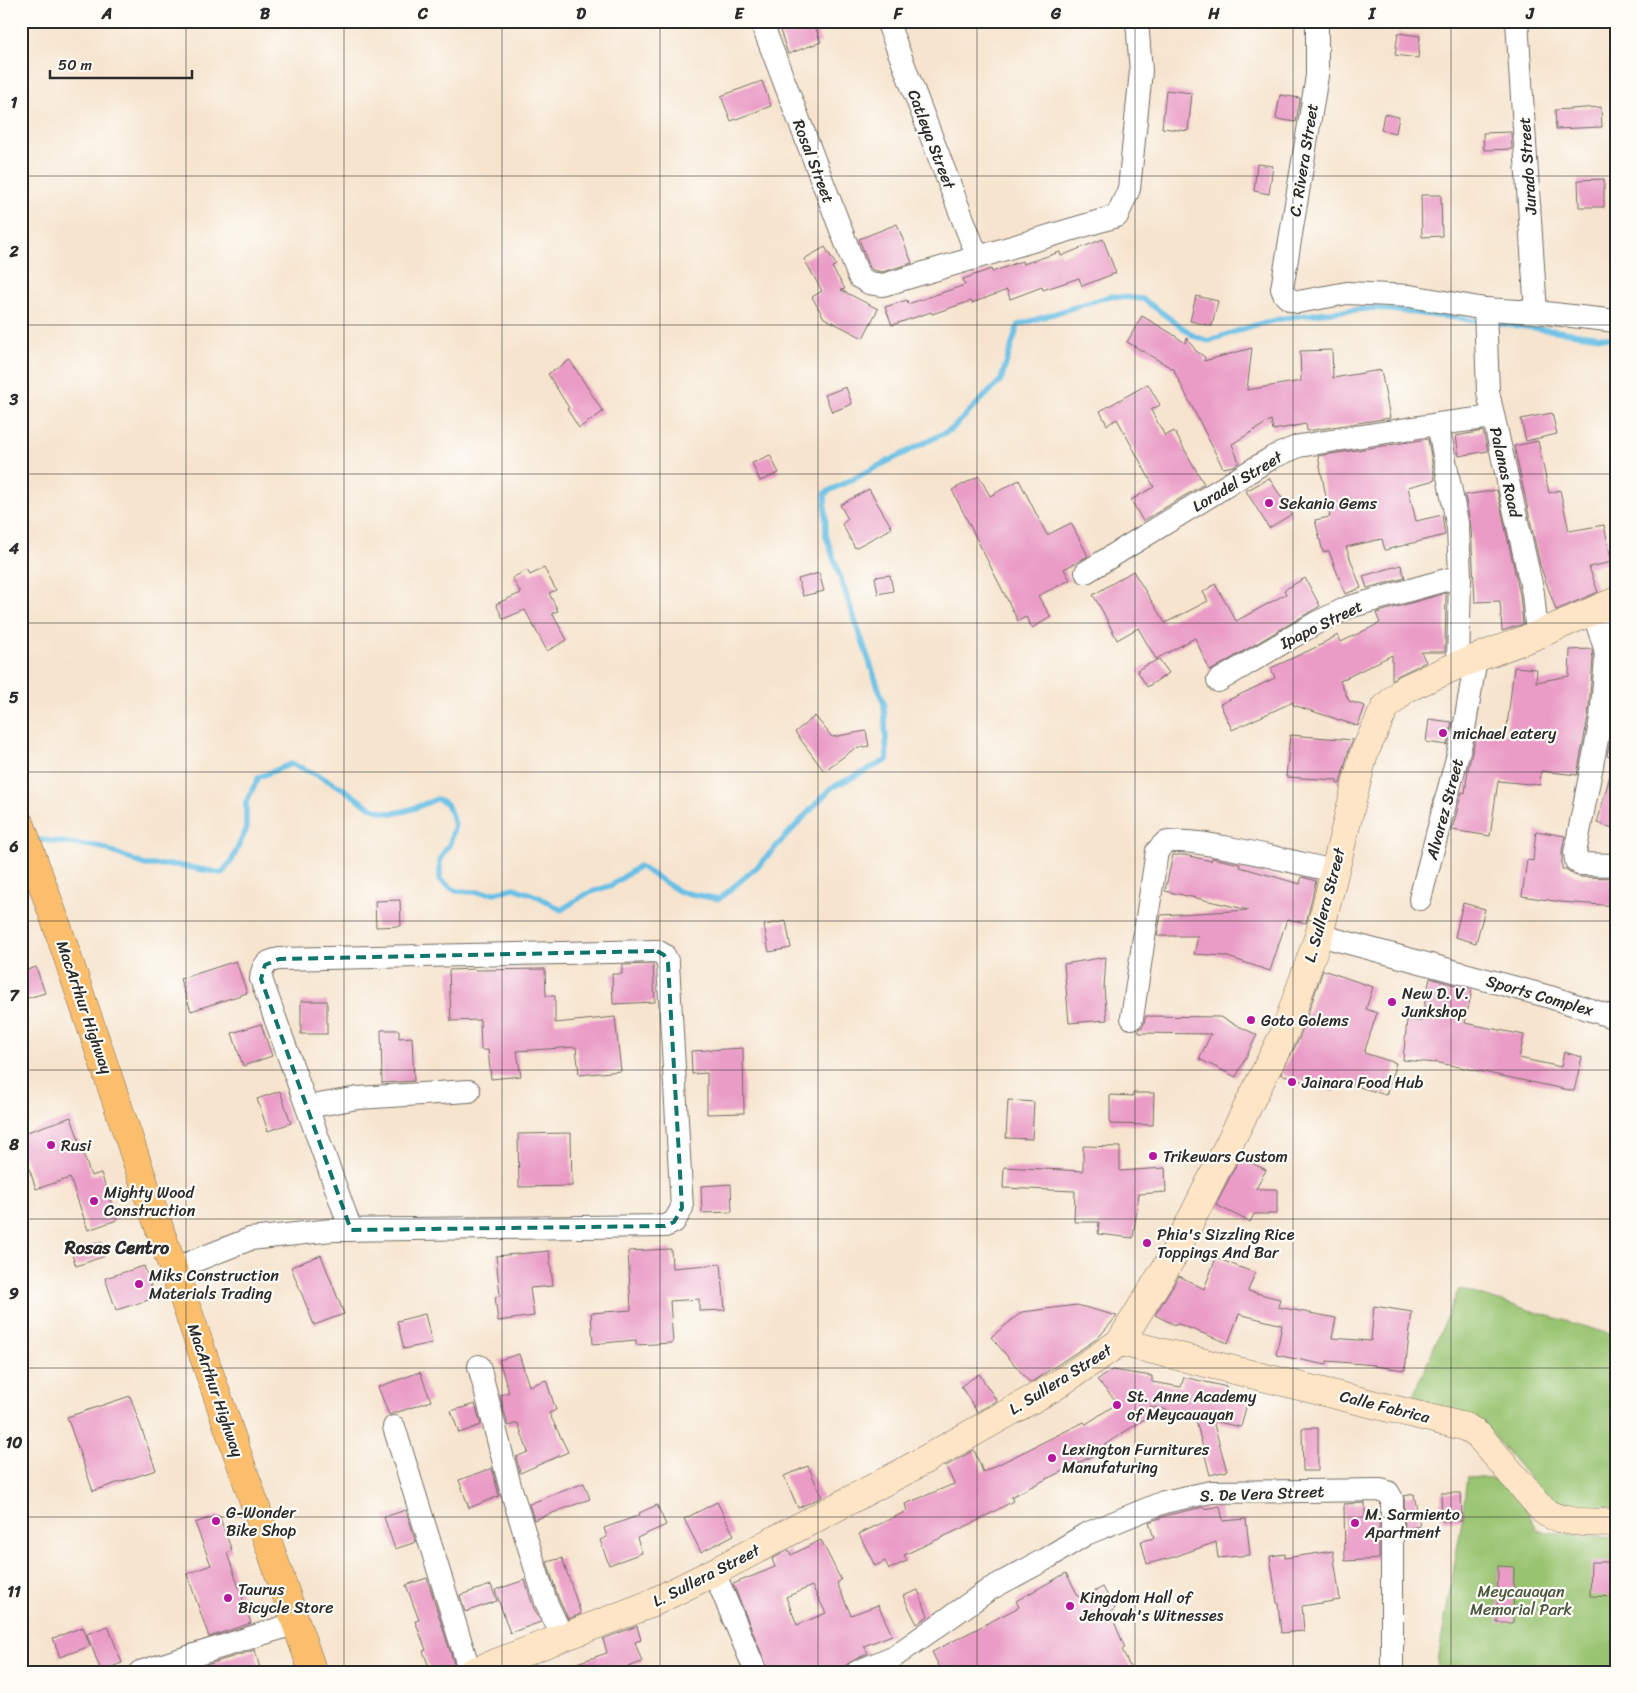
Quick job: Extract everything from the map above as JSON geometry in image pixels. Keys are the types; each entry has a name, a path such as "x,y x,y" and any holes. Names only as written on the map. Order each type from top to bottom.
{"highway":[{"name":"MacArthur Highway","path":"21,825 313,1672"}],"street":[{"name":"Rosal Street","path":"761,21 859,278 869,283 883,285 977,256"},
{"name":"Catleya Street","path":"887,21 977,256"},
{"path":"977,256 1117,216 1129,190 1141,71 1137,21"},
{"name":"C. Rivera Street","path":"1317,21 1317,76 1282,289 1285,297 1291,301 1298,302 1347,293 1410,296 1486,318"},
{"name":"Jurado Street","path":"1517,21 1536,312"},
{"path":"1486,318 1536,312 1616,322"},
{"name":"Palanas Road","path":"1486,318 1488,392 1533,593 1537,635"},
{"name":"Loradel Street","path":"1086,572 1273,457 1300,446 1493,417"},
{"path":"1438,424 1458,528 1467,662"},
{"name":"Ipapo Street","path":"1218,681 1349,607 1460,576"},
{"path":"1604,606 1608,721 1575,852 1576,861 1582,864 1616,865"},
{"name":"L. Sullera Street","path":"471,1672 648,1605 714,1572 903,1472 1054,1387 1120,1342 1173,1256 1284,1034 1319,935 1364,753 1385,708 1405,689 1604,606"},
{"name":"Alvarez Street","path":"1420,899 1463,735 1467,662"},
{"path":"1132,1018 1157,851 1166,843 1205,844 1334,871"},
{"name":"Sports Complex","path":"1319,935 1550,997 1616,1018"},
{"path":"174,1269 250,1239 332,1230 351,1230 665,1226 674,1222 682,1208 668,963 664,955 657,951 271,961 264,965 261,979 351,1230"},
{"path":"307,1107 358,1098 468,1091"},
{"name":"Calle Fabrica","path":"1120,1342 1466,1427 1479,1436 1542,1509 1552,1517 1616,1523"},
{"path":"479,1366 510,1486 546,1602 562,1636"},
{"path":"394,1427 471,1672"},
{"name":"S. De Vera Street","path":"857,1672 896,1656 990,1589 1044,1560 1086,1534 1164,1502 1211,1492 1382,1490 1388,1492 1392,1499 1392,1666"},
{"path":"714,1572 756,1672"},
{"path":"140,1672 297,1624"}],"highlighted area":[{"path":"657,951 664,955 668,963 682,1208 674,1222 665,1226 351,1230 261,979 265,965 279,959"}],"green space":[{"path":"1459,1289 1616,1336 1616,1508 1551,1504 1481,1421 1412,1398"},
{"name":"Meycauayan Memorial Park","path":"1467,1476 1497,1480 1516,1490 1538,1531 1616,1538 1616,1672 1436,1672 1462,1521"}],"building":[{"path":"787,21 813,21 821,42 788,54 778,24"},
{"path":"1398,33 1420,36 1418,58 1395,55"},
{"path":"762,81 771,106 731,121 721,96"},
{"path":"1166,90 1192,93 1188,131 1162,128"},
{"path":"1280,95 1300,98 1296,122 1276,119"},
{"path":"1601,107 1602,127 1556,129 1555,110"},
{"path":"1384,114 1399,117 1396,133 1381,130"},
{"path":"1511,132 1512,149 1484,150 1483,133"},
{"path":"1257,164 1273,166 1269,194 1254,191"},
{"path":"1604,179 1604,207 1579,207 1578,180"},
{"path":"1421,195 1441,195 1442,236 1422,237"},
{"path":"897,224 912,263 882,272 873,270 870,268 859,239"},
{"path":"1103,239 1116,273 1082,286 1079,278 1043,290 1042,287 1010,299 1007,290 972,303 971,301 932,314 931,312 892,325 885,307 907,300 908,304 965,285 963,279 991,269 992,272 1022,261 1023,264 1060,252 1061,256"},
{"path":"825,247 836,265 832,267 845,289 841,290 878,309 863,338 824,318 812,297 822,291 804,259"},
{"path":"1196,296 1218,301 1212,326 1190,321"},
{"path":"1142,316 1185,343 1187,338 1196,351 1205,357 1204,361 1252,348 1247,390 1301,381 1300,351 1332,350 1333,378 1381,370 1390,418 1307,431 1306,424 1273,430 1271,420 1232,444 1239,462 1234,466 1223,468 1175,370 1127,342"},
{"path":"570,360 603,412 579,428 548,374"},
{"path":"1148,384 1160,405 1151,410 1165,436 1174,431 1204,484 1143,521 1131,500 1154,487 1117,419 1107,425 1100,411"},
{"path":"846,387 852,404 832,412 825,395"},
{"path":"1552,413 1557,434 1526,441 1521,419"},
{"path":"1483,431 1488,451 1459,456 1456,436"},
{"path":"1428,439 1435,480 1408,487 1416,521 1442,515 1445,535 1385,550 1382,539 1346,547 1361,588 1345,594 1329,551 1323,552 1315,520 1330,517 1318,456"},
{"path":"1538,441 1549,493 1560,490 1569,531 1604,525 1612,562 1589,567 1598,592 1556,610 1540,565 1514,446"},
{"path":"770,455 779,473 760,481 752,463"},
{"path":"979,476 990,496 1019,480 1047,535 1071,523 1088,556 1064,569 1070,580 1038,596 1051,617 1032,628 1026,617 1018,621 952,490"},
{"name":"Sekania Gems","path":"1269,478 1292,514 1269,528 1246,491"},
{"path":"869,489 892,528 855,548 842,524 848,519 840,505"},
{"path":"1497,490 1520,595 1523,624 1502,631 1500,601 1475,602 1471,527 1465,495"},
{"path":"1401,565 1405,578 1367,588 1363,576"},
{"path":"544,568 556,590 549,593 558,611 552,613 567,640 547,651 525,610 503,619 496,604 521,593 512,578 527,570 530,575"},
{"path":"1133,571 1165,623 1208,601 1203,592 1215,584 1236,621 1286,594 1284,590 1305,578 1320,606 1210,671 1195,638 1156,659 1138,628 1117,640 1093,595"},
{"path":"819,573 824,591 803,596 798,579"},
{"path":"890,575 893,591 878,594 875,577"},
{"path":"1446,593 1445,652 1421,652 1426,662 1392,680 1392,655 1340,681 1349,701 1365,706 1358,726 1293,705 1293,702 1232,730 1220,704 1275,678 1271,668 1338,635 1341,642 1380,623 1376,613"},
{"path":"1592,649 1593,659 1588,717 1577,775 1541,771 1540,785 1498,781 1490,836 1452,830 1462,792 1465,793 1468,769 1477,733 1506,735 1514,667 1537,669 1536,682 1569,676 1570,650"},
{"path":"1159,659 1169,673 1147,687 1137,670"},
{"path":"1616,700 1616,758 1607,756 1614,722"},
{"path":"815,716 832,737 866,731 869,746 854,749 824,771 795,732"},
{"name":"michael eatery","path":"1429,719 1452,722 1447,745 1426,742"},
{"path":"1290,735 1353,740 1340,784 1337,784 1337,780 1286,777"},
{"path":"1611,772 1616,773 1616,829 1597,823"},
{"path":"1536,831 1565,836 1562,851 1562,869 1566,869 1580,877 1616,878 1616,906 1561,902 1522,896 1527,860 1533,861"},
{"path":"1173,855 1185,855 1211,861 1212,858 1240,864 1240,867 1300,884 1302,877 1316,881 1306,923 1287,919 1270,971 1225,956 1194,954 1198,936 1157,936 1161,915 1249,910 1165,891"},
{"path":"400,900 401,926 376,927 375,901"},
{"path":"1463,903 1485,909 1476,943 1455,937"},
{"path":"786,921 791,948 769,952 764,925"},
{"path":"1106,957 1104,988 1107,1020 1069,1023 1064,964"},
{"path":"236,961 247,993 191,1011 180,979"},
{"path":"653,964 655,1002 613,1004 612,974 622,974 622,965"},
{"path":"36,967 45,993 21,1000 21,972"},
{"path":"545,969 546,996 555,996 555,1023 615,1017 621,1071 579,1075 576,1047 517,1051 521,1076 491,1079 488,1050 481,1050 480,1020 451,1021 449,970"},
{"path":"1323,970 1373,987 1366,1009 1377,1013 1364,1053 1396,1063 1386,1095 1336,1080 1332,1091 1281,1074 1299,1039"},
{"path":"1430,978 1472,990 1465,1023 1524,1035 1519,1058 1561,1067 1564,1052 1582,1057 1574,1091 1435,1062 1403,1060 1407,1020 1421,1021"},
{"path":"301,1001 327,1001 327,1034 301,1034"},
{"path":"1146,1016 1220,1017 1257,1035 1236,1077 1199,1059 1211,1034 1139,1033 1139,1029 1143,1026"},
{"path":"261,1024 272,1056 243,1066 232,1033"},
{"path":"381,1030 399,1030 399,1038 412,1037 414,1081 382,1083"},
{"path":"743,1048 744,1113 707,1114 707,1073 692,1074 691,1051"},
{"path":"280,1091 291,1123 268,1131 257,1099"},
{"path":"1133,1093 1154,1093 1153,1125 1110,1124 1110,1095 1133,1096"},
{"path":"1008,1100 1034,1102 1032,1139 1006,1138"},
{"name":"Rusi","path":"71,1117 91,1176 101,1173 117,1220 88,1230 70,1178 36,1189 25,1156 21,1157 21,1134"},
{"path":"571,1133 572,1186 519,1187 518,1134"},
{"path":"1083,1146 1120,1147 1120,1171 1165,1168 1166,1192 1139,1194 1133,1238 1098,1234 1099,1222 1074,1222 1075,1191 1003,1188 1004,1167 1083,1171"},
{"path":"1240,1157 1266,1170 1256,1189 1277,1189 1277,1214 1254,1214 1250,1222 1216,1205"},
{"path":"731,1184 732,1212 702,1213 701,1186"},
{"path":"101,1242 105,1256 76,1266 71,1252"},
{"path":"671,1249 672,1268 721,1264 725,1310 699,1311 699,1299 670,1301 673,1343 636,1345 636,1340 593,1344 591,1313 631,1310 628,1251"},
{"path":"549,1251 553,1286 530,1288 534,1316 498,1321 495,1297 500,1296 496,1256"},
{"path":"321,1255 344,1314 314,1325 291,1267"},
{"path":"1216,1258 1255,1273 1248,1291 1280,1299 1278,1307 1336,1318 1332,1338 1371,1341 1374,1306 1412,1312 1405,1370 1375,1365 1327,1361 1327,1365 1276,1355 1282,1325 1239,1314 1228,1343 1176,1323 1175,1325 1155,1315 1179,1276 1204,1289"},
{"path":"144,1266 155,1298 116,1310 105,1278"},
{"path":"1077,1305 1117,1316 1098,1338 1030,1383 991,1337 1022,1312"},
{"path":"425,1314 432,1343 404,1349 397,1321"},
{"path":"519,1354 529,1386 546,1380 556,1410 549,1413 568,1452 520,1473 516,1457 528,1452 518,1423 508,1426 500,1395 509,1392 499,1360"},
{"path":"1112,1370 1152,1376 1152,1382 1181,1387 1184,1377 1227,1387 1225,1397 1247,1403 1241,1427 1213,1421 1227,1471 1210,1475 1195,1417 1150,1406 1150,1419 1143,1420 1098,1449 1100,1452 1011,1497 1013,1501 975,1522 904,1555 907,1561 889,1569 885,1561 875,1566 859,1534 907,1511 905,1504 954,1484 946,1466 974,1450 983,1472 1084,1422 1086,1424 1118,1403 1097,1380"},
{"path":"420,1372 431,1401 389,1415 378,1387"},
{"path":"979,1374 997,1401 977,1412 961,1386"},
{"path":"130,1396 156,1470 93,1491 67,1417"},
{"path":"475,1404 481,1425 459,1433 451,1411"},
{"path":"1302,1428 1318,1428 1318,1471 1303,1471"},
{"path":"808,1466 822,1497 798,1508 784,1476"},
{"path":"492,1468 499,1496 469,1508 459,1480"},
{"path":"584,1483 590,1499 534,1520 529,1504"},
{"path":"1441,1493 1461,1493 1462,1521 1442,1521"},
{"path":"1414,1494 1420,1526 1405,1529 1404,1496"},
{"path":"717,1502 734,1535 701,1552 684,1519"},
{"path":"1365,1503 1365,1518 1379,1518 1379,1559 1345,1561 1344,1504"},
{"path":"657,1505 666,1525 637,1538 642,1553 609,1565 600,1540 607,1537 604,1528 640,1515 639,1513"},
{"path":"1220,1506 1223,1521 1246,1519 1250,1555 1218,1558 1216,1542 1174,1557 1147,1564 1141,1541 1154,1538 1149,1522 1168,1515 1204,1507 1204,1509"},
{"path":"406,1510 416,1542 395,1549 384,1517"},
{"path":"219,1515 232,1551 227,1553 251,1623 209,1637 187,1574 211,1565 195,1523"},
{"path":"821,1540 841,1580 837,1583 851,1615 878,1605 892,1635 864,1646 868,1653 847,1664 844,1672 769,1672 733,1584 775,1567 772,1559 789,1550 791,1555","holes":["812,1586 826,1613 797,1625 786,1597"]},
{"path":"1333,1551 1340,1600 1302,1606 1304,1631 1281,1633 1270,1556 1285,1554 1285,1558"},
{"path":"562,1558 581,1614 568,1619 558,1597 547,1562"},
{"path":"1591,1562 1616,1562 1616,1597 1590,1596"},
{"path":"1498,1566 1514,1567 1513,1623 1497,1623"},
{"path":"1066,1573 1080,1599 1103,1587 1115,1609 1110,1612 1125,1648 1122,1649 1132,1672 942,1672 932,1652 1019,1607 1016,1601"},
{"path":"427,1578 455,1667 441,1672 431,1672 423,1651 426,1650 415,1621 419,1620 406,1585"},
{"path":"525,1580 533,1606 541,1622 510,1633 495,1590"},
{"path":"491,1585 497,1601 465,1612 460,1595"},
{"path":"918,1590 928,1616 917,1624 903,1596"},
{"path":"108,1626 122,1663 101,1671 87,1634"},
{"path":"637,1626 641,1640 635,1642 642,1662 614,1672 560,1672 559,1669 607,1653 603,1639"},
{"path":"83,1627 90,1646 60,1657 53,1638"},
{"path":"255,1650 261,1672 208,1672 206,1665"}],"waterway":[{"path":"34,839 101,847 145,865 176,865 222,873 232,860 246,830 246,802 259,777 291,764 328,780 371,807 385,812 403,812 437,799 447,804 455,824 450,843 440,859 440,880 456,891 493,893 514,888 539,897 561,910 586,894 612,885 639,866 680,892 719,899 758,866 831,788 887,760 884,704 826,536 825,493 952,429 1001,380 1018,325 1110,296 1143,299 1194,336 1208,341 1255,325 1285,318 1376,308 1480,321"},
{"path":"1489,322 1616,339"}],"place":[{"name":"Sekania Gems","path":"1269,503"},
{"name":"michael eatery","path":"1443,733"},
{"name":"New D. V. Junkshop","path":"1392,1002"},
{"name":"Goto Golems","path":"1251,1020"},
{"name":"Jainara Food Hub","path":"1292,1082"},
{"name":"Rusi","path":"51,1145"},
{"name":"Trikewars Custom","path":"1153,1156"},
{"name":"Mighty Wood Construction","path":"94,1201"},
{"name":"Phia's Sizzling Rice Toppings And Bar","path":"1147,1243"},
{"name":"Miks Construction Materials Trading","path":"139,1284"},
{"name":"St. Anne Academy of Meycauayan","path":"1117,1405"},
{"name":"Lexington Furnitures Manufaturing","path":"1052,1458"},
{"name":"G-Wonder Bike Shop","path":"216,1521"},
{"name":"M. Sarmiento Apartment","path":"1355,1523"},
{"name":"Taurus Bicycle Store","path":"228,1598"},
{"name":"Kingdom Hall of Jehovah's Witnesses","path":"1070,1606"}],"district":[{"name":"Rosas Centro","path":"117,1248"}]}
